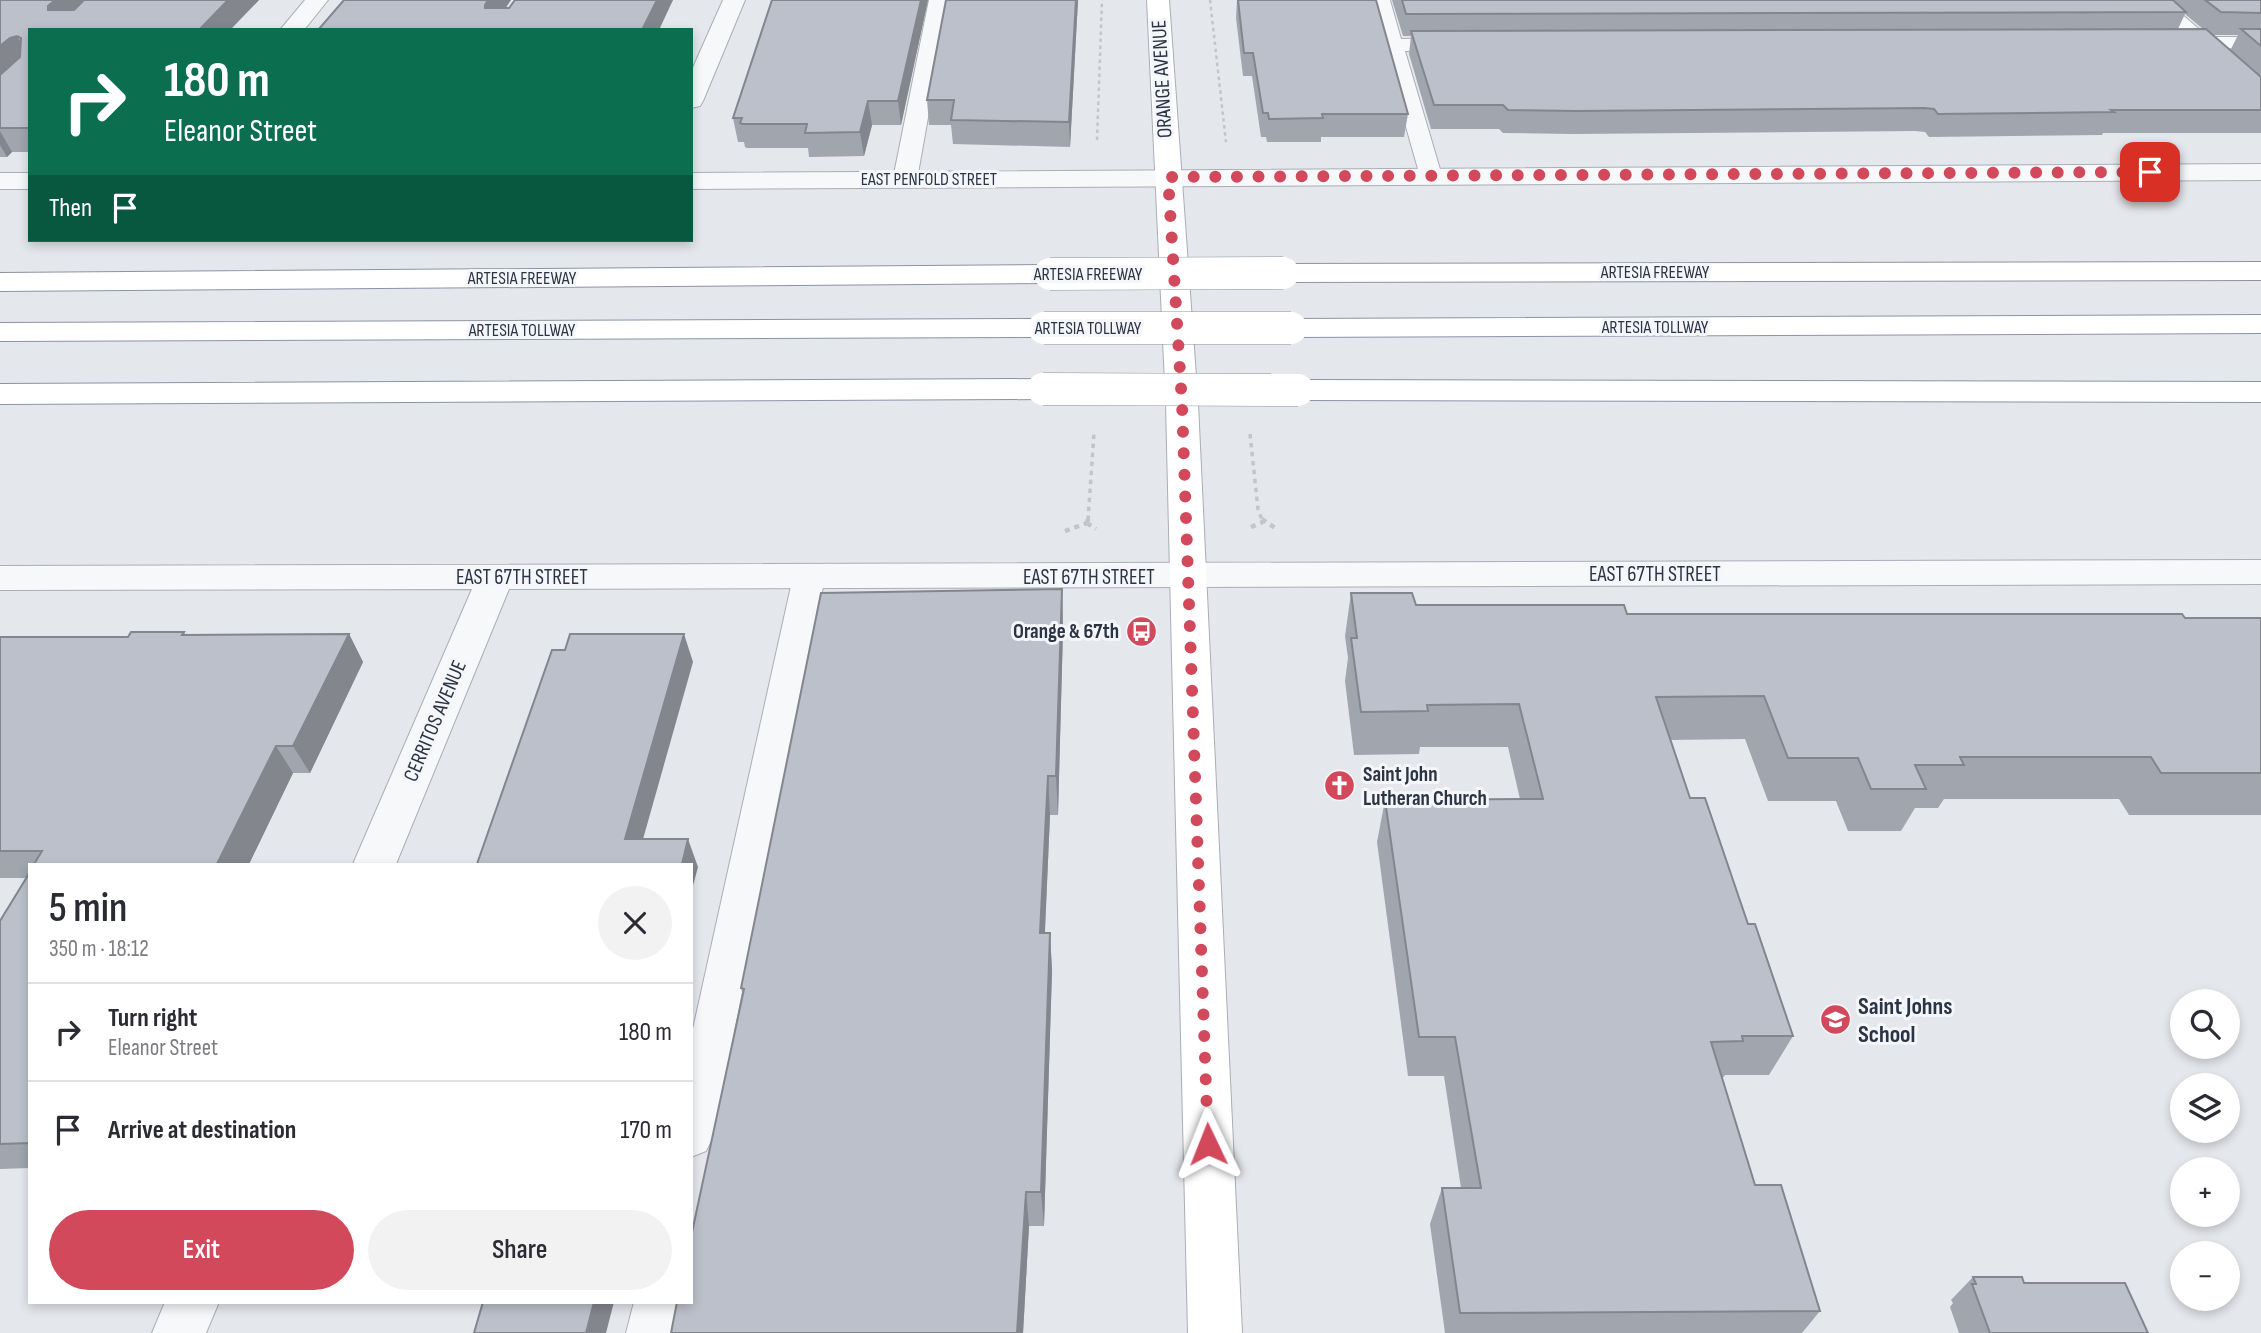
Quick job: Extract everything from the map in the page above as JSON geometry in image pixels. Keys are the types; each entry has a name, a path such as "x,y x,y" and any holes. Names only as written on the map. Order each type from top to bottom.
{"main road":[{"name":"ORANGE AVENUE","path":"1158,0 1182,404 1215,1333"},
{"name":"ARTESIA FREEWAY","path":"0,282 1050,274 2261,271"},
{"name":"ARTESIA TOLLWAY","path":"0,332 2261,324"},
{"path":"0,394 1043,389 2261,392"}],"street":[{"path":"293,28 317,0"},
{"path":"693,96 734,0"},
{"path":"2152,0 2261,95"},
{"name":"EAST PENFOLD STREET","path":"693,181 2261,172"},
{"path":"0,181 28,181"},
{"name":"EAST 67TH STREET","path":"0,578 2261,572"},
{"name":"CERRITOS AVENUE","path":"375,863 495,578"},
{"path":"179,1333 191,1304"}],"lane":[{"path":"905,179 939,0"},
{"path":"1380,0 1431,176"},
{"path":"2159,43 2261,43"},
{"path":"1391,45 1475,44"},
{"path":"693,1129 810,577"},
{"path":"650,1333 657,1304"}],"path":[{"path":"1097,144 1102,0"},
{"path":"1210,0 1227,152"},
{"path":"1251,527 1263,522"},
{"path":"1087,523 1096,529"}],"building":[{"path":"0,0 55,0 48,6 48,10 74,10 84,0 228,0 201,28 28,28 28,128 0,128 0,75 20,57 21,38 10,38 0,46"},
{"path":"344,0 488,0 485,8 509,8 515,0 657,0 643,28 320,28"},
{"path":"772,0 921,0 898,101 868,101 860,132 805,133 807,124 743,124 740,123 742,118 733,118"},
{"path":"946,0 1076,0 1069,122 951,120 954,100 927,100"},
{"path":"1238,0 1376,0 1408,114 1322,114 1323,118 1269,119 1268,113 1263,113 1253,53 1244,53"},
{"path":"1402,0 2173,0 2186,12 1406,14"},
{"path":"2205,0 2261,0 2261,13 2221,12"},
{"path":"2206,29 2261,77 2261,110 1938,114 1934,109 1924,108 1578,111 1508,110 1503,105 1434,105 1411,31"},
{"path":"2241,29 2261,29 2261,46"},
{"path":"1062,589 1056,776 1048,776 1040,933 1050,933 1041,1192 1026,1192 1017,1333 671,1333 677,1304 693,1304 693,1228 744,989 741,988 821,593"},
{"path":"1351,593 1412,593 1416,605 1624,605 1627,614 2182,614 2185,618 2261,618 2261,773 2161,773 2151,757 1960,757 1964,765 1915,765 1926,789 1871,789 1858,758 1788,758 1764,696 1656,697 1690,798 1705,798 1748,924 1755,924 1793,1036 1742,1036 1743,1041 1711,1042 1755,1185 1781,1185 1820,1311 1460,1313 1442,1188 1481,1188 1455,1037 1419,1037 1385,800 1543,799 1519,704 1427,705 1428,711 1361,712 1351,638 1357,638"},
{"path":"131,632 184,632 182,635 349,634 293,746 276,746 218,863 35,863 42,851 0,851 0,637 128,637"},
{"path":"570,634 684,634 625,839 688,839 682,863 477,863 552,650 565,650"},
{"path":"28,875 28,1143 0,1144 0,921"},
{"path":"1973,1277 2022,1277 2024,1283 2125,1283 2148,1333 1990,1333 1972,1284 1976,1284"},
{"path":"482,1304 593,1304 586,1333 474,1333"}],"place":[{"name":"Orange & 67th","path":"1142,631"},
{"name":"Saint John Lutheran Church","path":"1340,786"},
{"name":"Saint Johns School","path":"1835,1020"}],"route":[{"path":"1208,1144 1182,404 1168,177 2150,172"}]}
